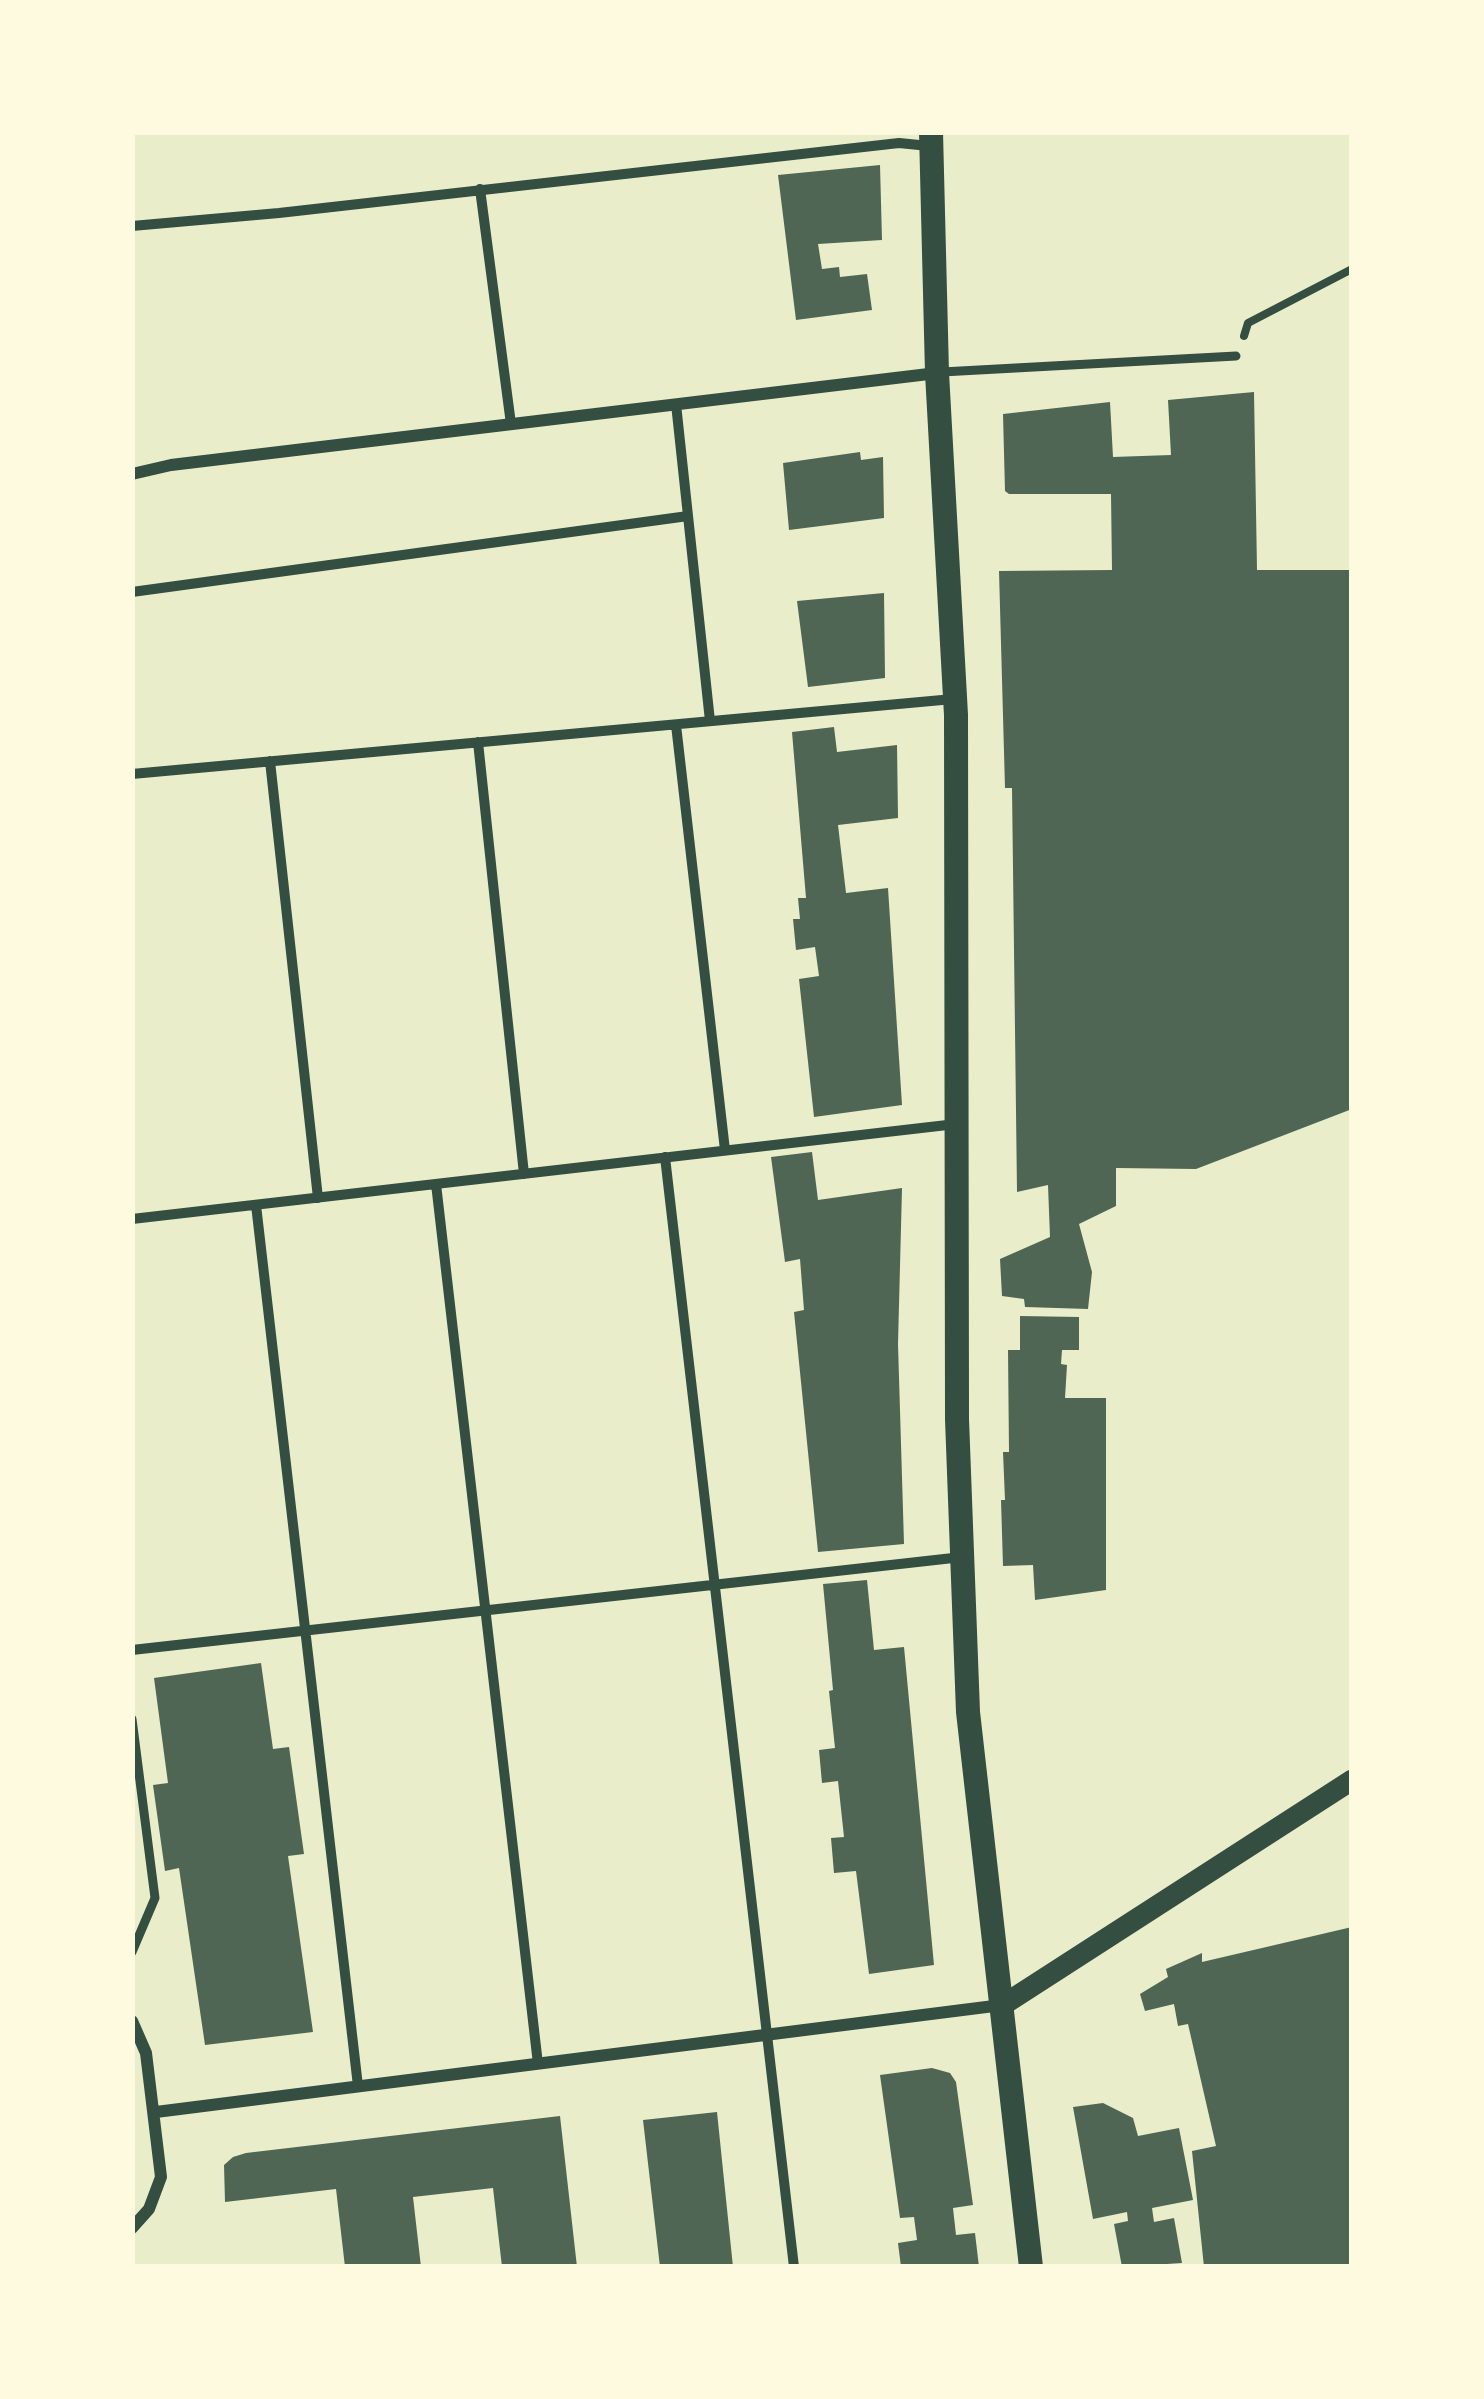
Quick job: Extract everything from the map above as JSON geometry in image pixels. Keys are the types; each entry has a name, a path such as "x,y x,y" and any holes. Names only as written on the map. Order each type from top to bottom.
{"main road":[{"path":"932,139 937,373 955,699 957,1418 968,1712 1031,2267"}],"street":[{"path":"132,226 932,139"},
{"path":"480,189 511,424"},
{"path":"132,474 171,465 937,373"},
{"path":"676,404 710,721"},
{"path":"132,592 688,516"},
{"path":"132,774 955,699"},
{"path":"676,724 725,1150"},
{"path":"478,742 524,1174"},
{"path":"271,761 318,1198"},
{"path":"132,1219 956,1124"},
{"path":"664,1157 794,2267"},
{"path":"436,1184 538,2064"},
{"path":"256,1204 358,2086"},
{"path":"132,1650 962,1557"},
{"path":"156,2112 1004,2005 1352,1780"},
{"path":"132,2021 146,2054 161,2177 149,2209 132,2228"}],"lane":[{"path":"937,373 1237,356"},
{"path":"132,1719 155,1898 132,1952"}],"path":[{"path":"1237,356 1248,323 1352,269"}],"building":[{"path":"880,165 882,240 818,244 822,269 839,267 840,277 867,274 872,310 796,320 778,175"},
{"path":"1254,392 1257,570 1352,570 1352,1109 1196,1169 1116,1168 1116,1206 1079,1224 1092,1272 1088,1309 1025,1307 1024,1299 1002,1296 1000,1259 1050,1237 1048,1185 1017,1192 1012,788 1005,788 999,571 1112,570 1111,494 1009,494 1005,491 1003,414 1110,402 1113,457 1171,455 1168,400"},
{"path":"860,452 861,460 883,457 884,518 789,530 783,463"},
{"path":"884,593 885,678 808,687 797,601"},
{"path":"834,727 837,752 897,745 898,818 838,825 846,893 888,888 902,1105 814,1117 799,979 819,976 815,947 796,950 793,919 800,919 798,898 806,898 792,732"},
{"path":"812,1152 818,1200 902,1188 898,1344 904,1544 818,1552 794,1312 804,1310 800,1259 785,1262 771,1157"},
{"path":"1020,1316 1079,1317 1079,1350 1062,1350 1061,1364 1067,1365 1065,1398 1106,1398 1106,1590 1035,1600 1033,1565 1003,1566 1008,1350 1020,1350"},
{"path":"867,1580 874,1650 904,1647 934,1965 869,1974 856,1871 834,1873 831,1838 844,1837 838,1781 822,1783 819,1750 835,1748 823,1584"},
{"path":"261,1663 273,1749 289,1747 304,1854 288,1856 313,2032 205,2045 179,1868 165,1871 153,1785 168,1783 154,1678"},
{"path":"1352,1927 1352,2267 1204,2267 1192,2151 1216,2146 1188,2024 1178,2026 1174,2004 1145,2011 1140,1994 1168,1977 1166,1969 1202,1953 1202,1962"},
{"path":"932,2068 950,2073 956,2082 973,2205 953,2208 956,2235 975,2233 979,2267 901,2267 898,2243 917,2240 914,2217 900,2218 880,2075"},
{"path":"1103,2103 1133,2118 1138,2136 1179,2128 1193,2200 1152,2208 1154,2222 1174,2218 1182,2263 1122,2267 1114,2224 1128,2221 1127,2212 1093,2219 1073,2107"},
{"path":"717,2112 733,2267 660,2267 643,2120"},
{"path":"560,2116 577,2267 502,2267 493,2188 413,2197 421,2267 345,2267 336,2189 225,2202 224,2165 246,2153"}]}
